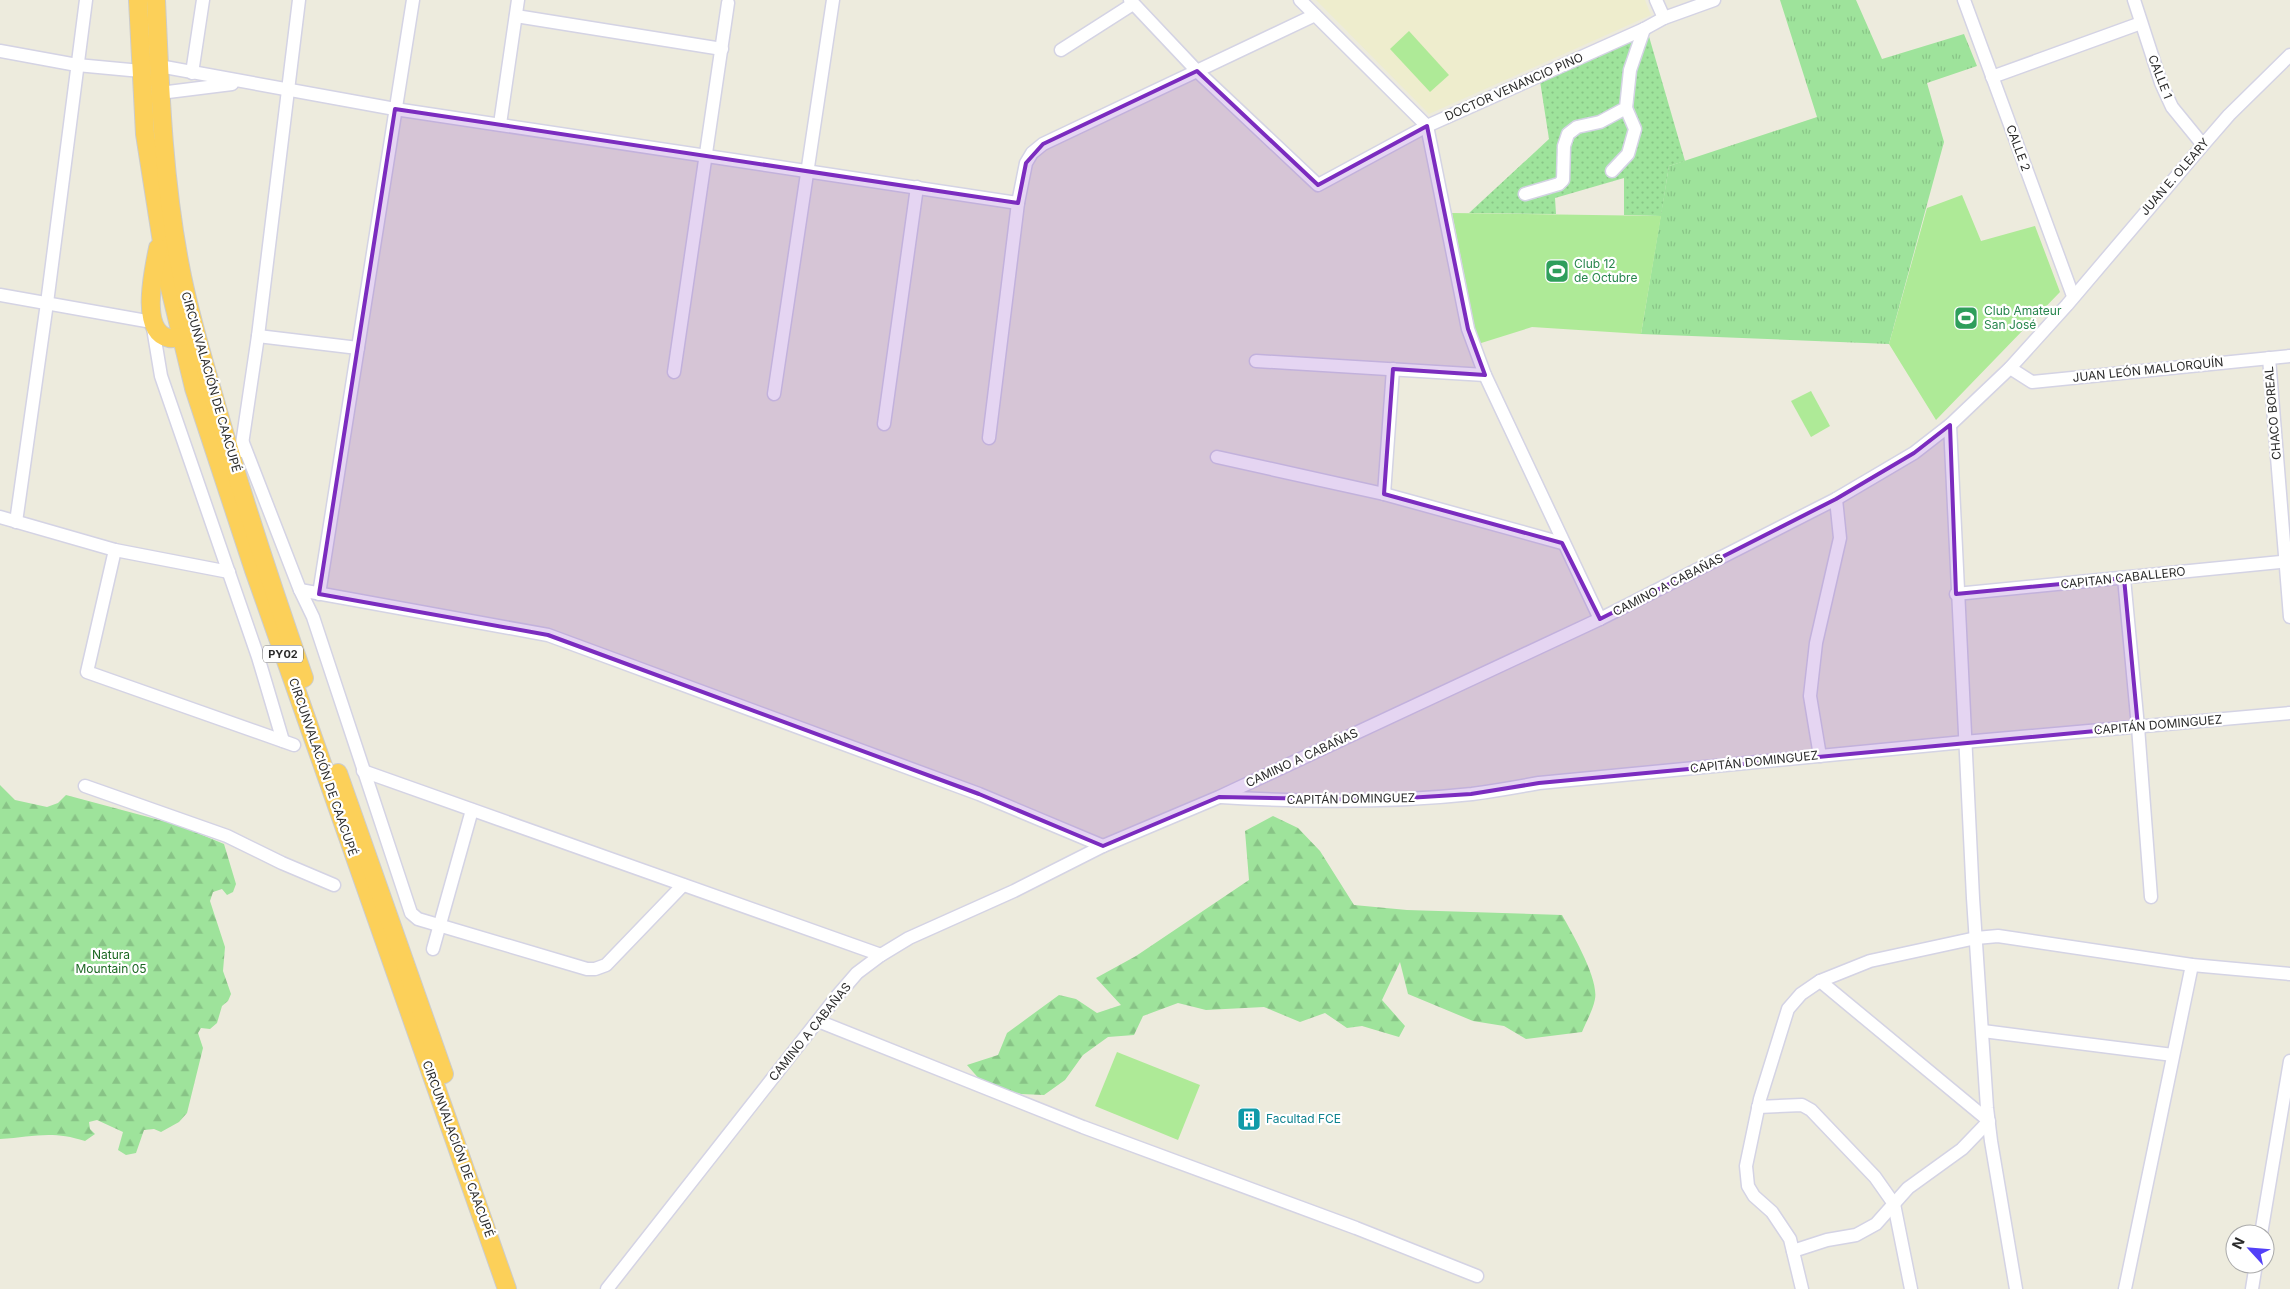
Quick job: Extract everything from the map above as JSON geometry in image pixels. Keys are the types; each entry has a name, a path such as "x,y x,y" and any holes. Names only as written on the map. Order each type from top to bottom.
{"highway":[{"name":"CIRCUNVALACIÓN DE CAACUPÉ","path":"138,0 145,134 160,236 181,337 213,450 507,1289"},
{"name":"CIRCUNVALACIÓN DE CAACUPÉ","path":"156,0 162,130 180,266 193,324 269,578 519,1289"},
{"path":"160,236 151,284 152,322 159,332 168,338 181,337"}],"street":[{"path":"16,522 86,0"},
{"path":"192,73 202,0"},
{"path":"238,477 258,336 299,0"},
{"path":"319,594 413,0"},
{"path":"500,124 518,0"},
{"path":"774,394 833,0"},
{"path":"1300,0 1427,126 1468,329 1485,375 1562,543 1600,619"},
{"path":"1656,0 1664,18"},
{"name":"DOCTOR VENANCIO PINO","path":"1197,71 1318,185 1427,126 1644,29 1664,18 1714,0"},
{"name":"CALLE 2","path":"1964,0 2070,301"},
{"name":"CALLE 1","path":"2134,0 2161,83 2172,107 2202,144"},
{"path":"1061,50 1131,2 1197,71"},
{"path":"674,372 728,3"},
{"path":"989,438 1018,203 1026,163 1032,153 1043,144 1315,15"},
{"path":"516,16 722,49"},
{"path":"1992,77 2141,23"},
{"path":"1612,171 1628,154 1635,129 1626,108 1630,70 1644,29"},
{"path":"0,51 77,65 142,71"},
{"name":"JUAN E. OLEARY","path":"2070,301 2202,144 2290,55"},
{"path":"159,66 395,109 807,169 1018,203"},
{"path":"160,93 242,82"},
{"path":"1525,194 1559,184 1563,180 1564,146 1568,134 1577,127 1600,122 1626,108"},
{"path":"884,424 917,187"},
{"path":"0,295 152,322 162,376 289,743 87,672 115,550"},
{"name":"CAMINO A CABAÑAS","path":"607,1289 818,1021 857,974 880,956 909,938 1103,846 1219,797 1600,619 1836,499 1914,453 1950,425 2010,368 2070,301"},
{"path":"258,336 358,348"},
{"name":"JUAN LEÓN MALLORQUÍN","path":"2010,368 2032,382 2290,356"},
{"name":"CHACO BOREAL","path":"2269,358 2288,561 2290,617"},
{"path":"1256,361 1485,375"},
{"path":"1384,494 1393,369"},
{"path":"1950,425 1964,742 1989,1121 2016,1289"},
{"path":"243,443 300,590 313,617 411,913 418,919 587,969 595,969 606,965 683,885"},
{"path":"1217,457 1384,494 1562,543"},
{"path":"1820,756 1810,696 1816,643 1840,538 1836,499"},
{"path":"0,517 115,550 229,572"},
{"name":"CAPITAN CABALLERO","path":"1956,594 2288,561"},
{"path":"2124,578 2151,897"},
{"path":"300,590 548,635 979,794 1103,846"},
{"name":"CAPITÁN DOMINGUEZ","path":"1219,797 1275,800 1376,800 1471,794 1539,783 1964,742 2290,714"},
{"path":"363,771 880,956"},
{"path":"85,786 227,836 282,863 334,885"},
{"path":"433,949 472,810"},
{"path":"1802,1289 1790,1239 1772,1212 1754,1196 1748,1186 1746,1166 1758,1107 1788,1009 1801,994 1820,981 1870,961 1976,938 1998,936 2192,965 2290,974"},
{"path":"2125,1289 2192,965"},
{"path":"1820,981 1989,1121"},
{"path":"818,1021 1084,1127 1356,1228 1477,1276"},
{"path":"1983,1031 2173,1055"},
{"path":"2263,1224 2290,1061"},
{"path":"1758,1107 1802,1105 1811,1110 1875,1177 1894,1204 1911,1289"},
{"path":"1793,1251 1827,1240 1856,1235 1876,1224 1908,1188 1962,1149 1989,1121"},
{"path":"2252,1289 2254,1274"}],"highlighted area":[{"path":"1197,71 1318,185 1427,126 1468,329 1485,375 1393,369 1384,494 1562,543 1600,619 1836,499 1914,453 1950,425 1956,594 2124,578 2138,727 1539,783 1471,794 1375,800 1219,797 1103,846 979,794 548,635 319,594 395,109 1018,203 1026,163 1043,144"}],"shaded area":[{"path":"1316,0 1645,0 1651,15 1429,114"}],"green space":[{"path":"1780,0 1856,0 1882,59 1964,34 1977,66 1927,83 1944,142 1889,344 1641,334 1669,166 1817,117"},
{"path":"1409,31 1449,75 1430,92 1390,49"},
{"path":"1648,33 1685,161 1669,166 1661,216 1624,215 1624,178 1555,198 1556,214 1469,213 1549,139 1540,81"},
{"name":"Club Amateur San José","path":"1962,195 1981,241 2035,226 2060,292 1936,420 1889,344 1927,208"},
{"name":"Club 12 de Octubre","path":"1452,213 1661,216 1641,334 1532,327 1478,344"},
{"path":"1811,391 1830,426 1811,437 1791,401"},
{"name":"Natura Mountain 05","path":"0,785 15,800 47,807 58,803 66,795 178,825 224,844 236,884 233,892 227,895 222,889 213,892 210,901 225,947 223,971 231,994 228,1001 222,1006 217,1023 210,1029 201,1028 198,1033 203,1048 187,1113 179,1122 161,1132 154,1129 144,1130 136,1153 126,1155 118,1150 123,1132 97,1120 89,1122 90,1129 95,1134 85,1141 52,1135 0,1139"},
{"path":"1273,816 1298,828 1320,851 1354,905 1407,910 1562,915 1584,956 1595,990 1594,1003 1582,1032 1526,1039 1504,1026 1473,1021 1408,994 1400,962 1382,1000 1405,1026 1399,1037 1362,1026 1347,1028 1325,1013 1300,1022 1264,1007 1206,1010 1178,1003 1143,1016 1134,1035 1108,1037 1083,1055 1065,1080 1044,1095 1021,1094 1001,1089 981,1081 967,1065 998,1055 1007,1033 1059,995 1076,999 1097,1013 1121,1005 1096,978 1136,956 1249,880 1245,831"},
{"path":"1117,1052 1200,1085 1178,1140 1095,1106"}],"place":[{"name":"Club 12 de Octubre","path":"1557,271"},
{"name":"Club Amateur San José","path":"1966,318"},
{"name":"Facultad FCE","path":"1249,1119"}]}
